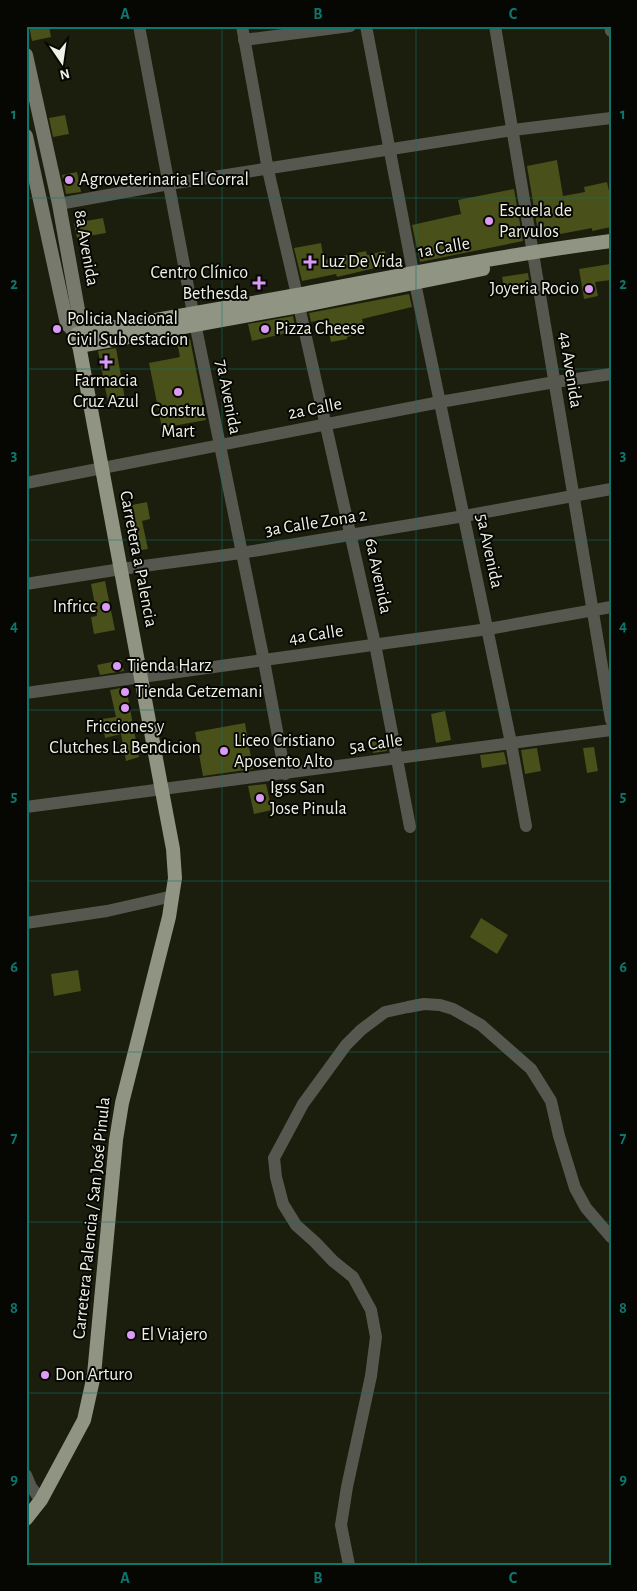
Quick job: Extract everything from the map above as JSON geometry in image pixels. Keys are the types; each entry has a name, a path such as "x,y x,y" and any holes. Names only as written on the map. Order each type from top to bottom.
{"main road":[{"name":"8a Avenida","path":"26,55 59,204 80,321 78,340"},
{"name":"8a Avenida","path":"26,136 67,324 78,340"},
{"name":"1a Calle","path":"78,340 611,240"},
{"name":"1a Calle","path":"534,255 611,249"},
{"name":"Carretera a Palencia","path":"78,340 162,790"},
{"name":"Carretera Palencia / San José Pinula","path":"26,1518 41,1500 84,1420 94,1375 116,1140 122,1103 169,917 175,878 173,849 162,790"}],"street":[{"name":"7a Avenida","path":"139,26 285,774"},
{"name":"6a Avenida","path":"242,26 268,170 375,644 410,827"},
{"path":"244,40 350,26"},
{"name":"5a Avenida","path":"366,26 414,277 512,744 526,826"},
{"name":"4a Avenida","path":"495,26 611,720"},
{"path":"610,26 611,31"},
{"path":"59,204 169,184 268,170 513,130 611,118"},
{"name":"2a Calle","path":"26,483 440,402 611,374"},
{"name":"3a Calle Zona 2","path":"26,584 241,553 464,516 611,489"},
{"name":"4a Calle","path":"26,693 488,629 611,607"},
{"name":"5a Calle","path":"26,807 611,730"},
{"path":"26,923 107,911 172,896"},
{"path":"349,1565 341,1525 371,1376 376,1337 371,1310 353,1277 333,1261 296,1225 283,1204 276,1177 274,1158 303,1104 346,1046 361,1030 385,1012 408,1006 440,1005 452,1009 481,1025 531,1069 551,1100 559,1136 575,1188 586,1208 611,1237"},
{"path":"26,1475 31,1487 41,1500"}],"building":[{"path":"29,26 49,26 51,37 32,41"},
{"path":"65,115 69,134 53,137 49,118"},
{"path":"557,160 563,196 585,192 584,187 607,182 611,200 611,227 592,231 592,228 539,238 527,166"},
{"path":"77,172 81,192 66,194 62,175"},
{"path":"514,189 523,241 420,262 412,225 461,214 458,200"},
{"path":"103,218 106,233 77,238 74,223"},
{"path":"321,243 324,260 366,251 367,255 385,251 388,265 337,277 336,274 302,281 294,248"},
{"name":"Joyeria Rocio","path":"610,264 611,280 595,282 598,296 584,299 579,269"},
{"path":"528,273 530,288 505,292 502,277"},
{"path":"409,294 412,307 362,319 365,333 347,337 347,339 331,342 326,319 311,322 309,313"},
{"path":"293,316 296,331 252,341 248,324"},
{"name":"Constru Mart","path":"190,339 206,420 162,428 149,363 180,357 177,342"},
{"path":"116,348 125,399 108,402 98,351"},
{"path":"147,502 150,519 142,521 148,549 136,551 127,506"},
{"path":"105,581 115,630 94,634 91,617 97,616 91,584"},
{"path":"121,660 124,671 100,675 97,665"},
{"path":"126,687 139,757 126,761 121,734 105,738 102,719 116,717 110,690"},
{"path":"445,711 451,740 436,743 431,714"},
{"name":"Liceo Cristiano Aposento Alto","path":"245,723 253,769 203,776 195,732"},
{"path":"385,740 387,751 373,753 371,742"},
{"path":"594,747 598,771 587,773 583,748"},
{"path":"537,748 541,771 525,774 521,750"},
{"path":"504,752 507,764 482,768 480,755"},
{"name":"Igss San Jose Pinula","path":"266,784 272,810 254,814 248,786"},
{"path":"481,918 508,935 497,954 470,937"},
{"path":"78,970 81,991 54,996 51,974"}],"place":[{"name":"Agroveterinaria El Corral","path":"69,180"},
{"name":"Escuela de Parvulos","path":"489,221"},
{"name":"Luz De Vida","path":"310,262"},
{"name":"Centro Clínico Bethesda","path":"259,283"},
{"name":"Joyeria Rocio","path":"589,289"},
{"name":"Policia Nacional Civil Sub estacion","path":"57,329"},
{"name":"Pizza Cheese","path":"265,329"},
{"name":"Farmacia Cruz Azul","path":"106,362"},
{"name":"Constru Mart","path":"178,392"},
{"name":"Infricc","path":"106,607"},
{"name":"Tienda Harz","path":"117,666"},
{"name":"Tienda Getzemani","path":"125,692"},
{"name":"Fricciones y Clutches La Bendicion","path":"125,708"},
{"name":"Liceo Cristiano Aposento Alto","path":"224,751"},
{"name":"Igss San Jose Pinula","path":"260,798"},
{"name":"El Viajero","path":"131,1335"},
{"name":"Don Arturo","path":"45,1375"}]}
